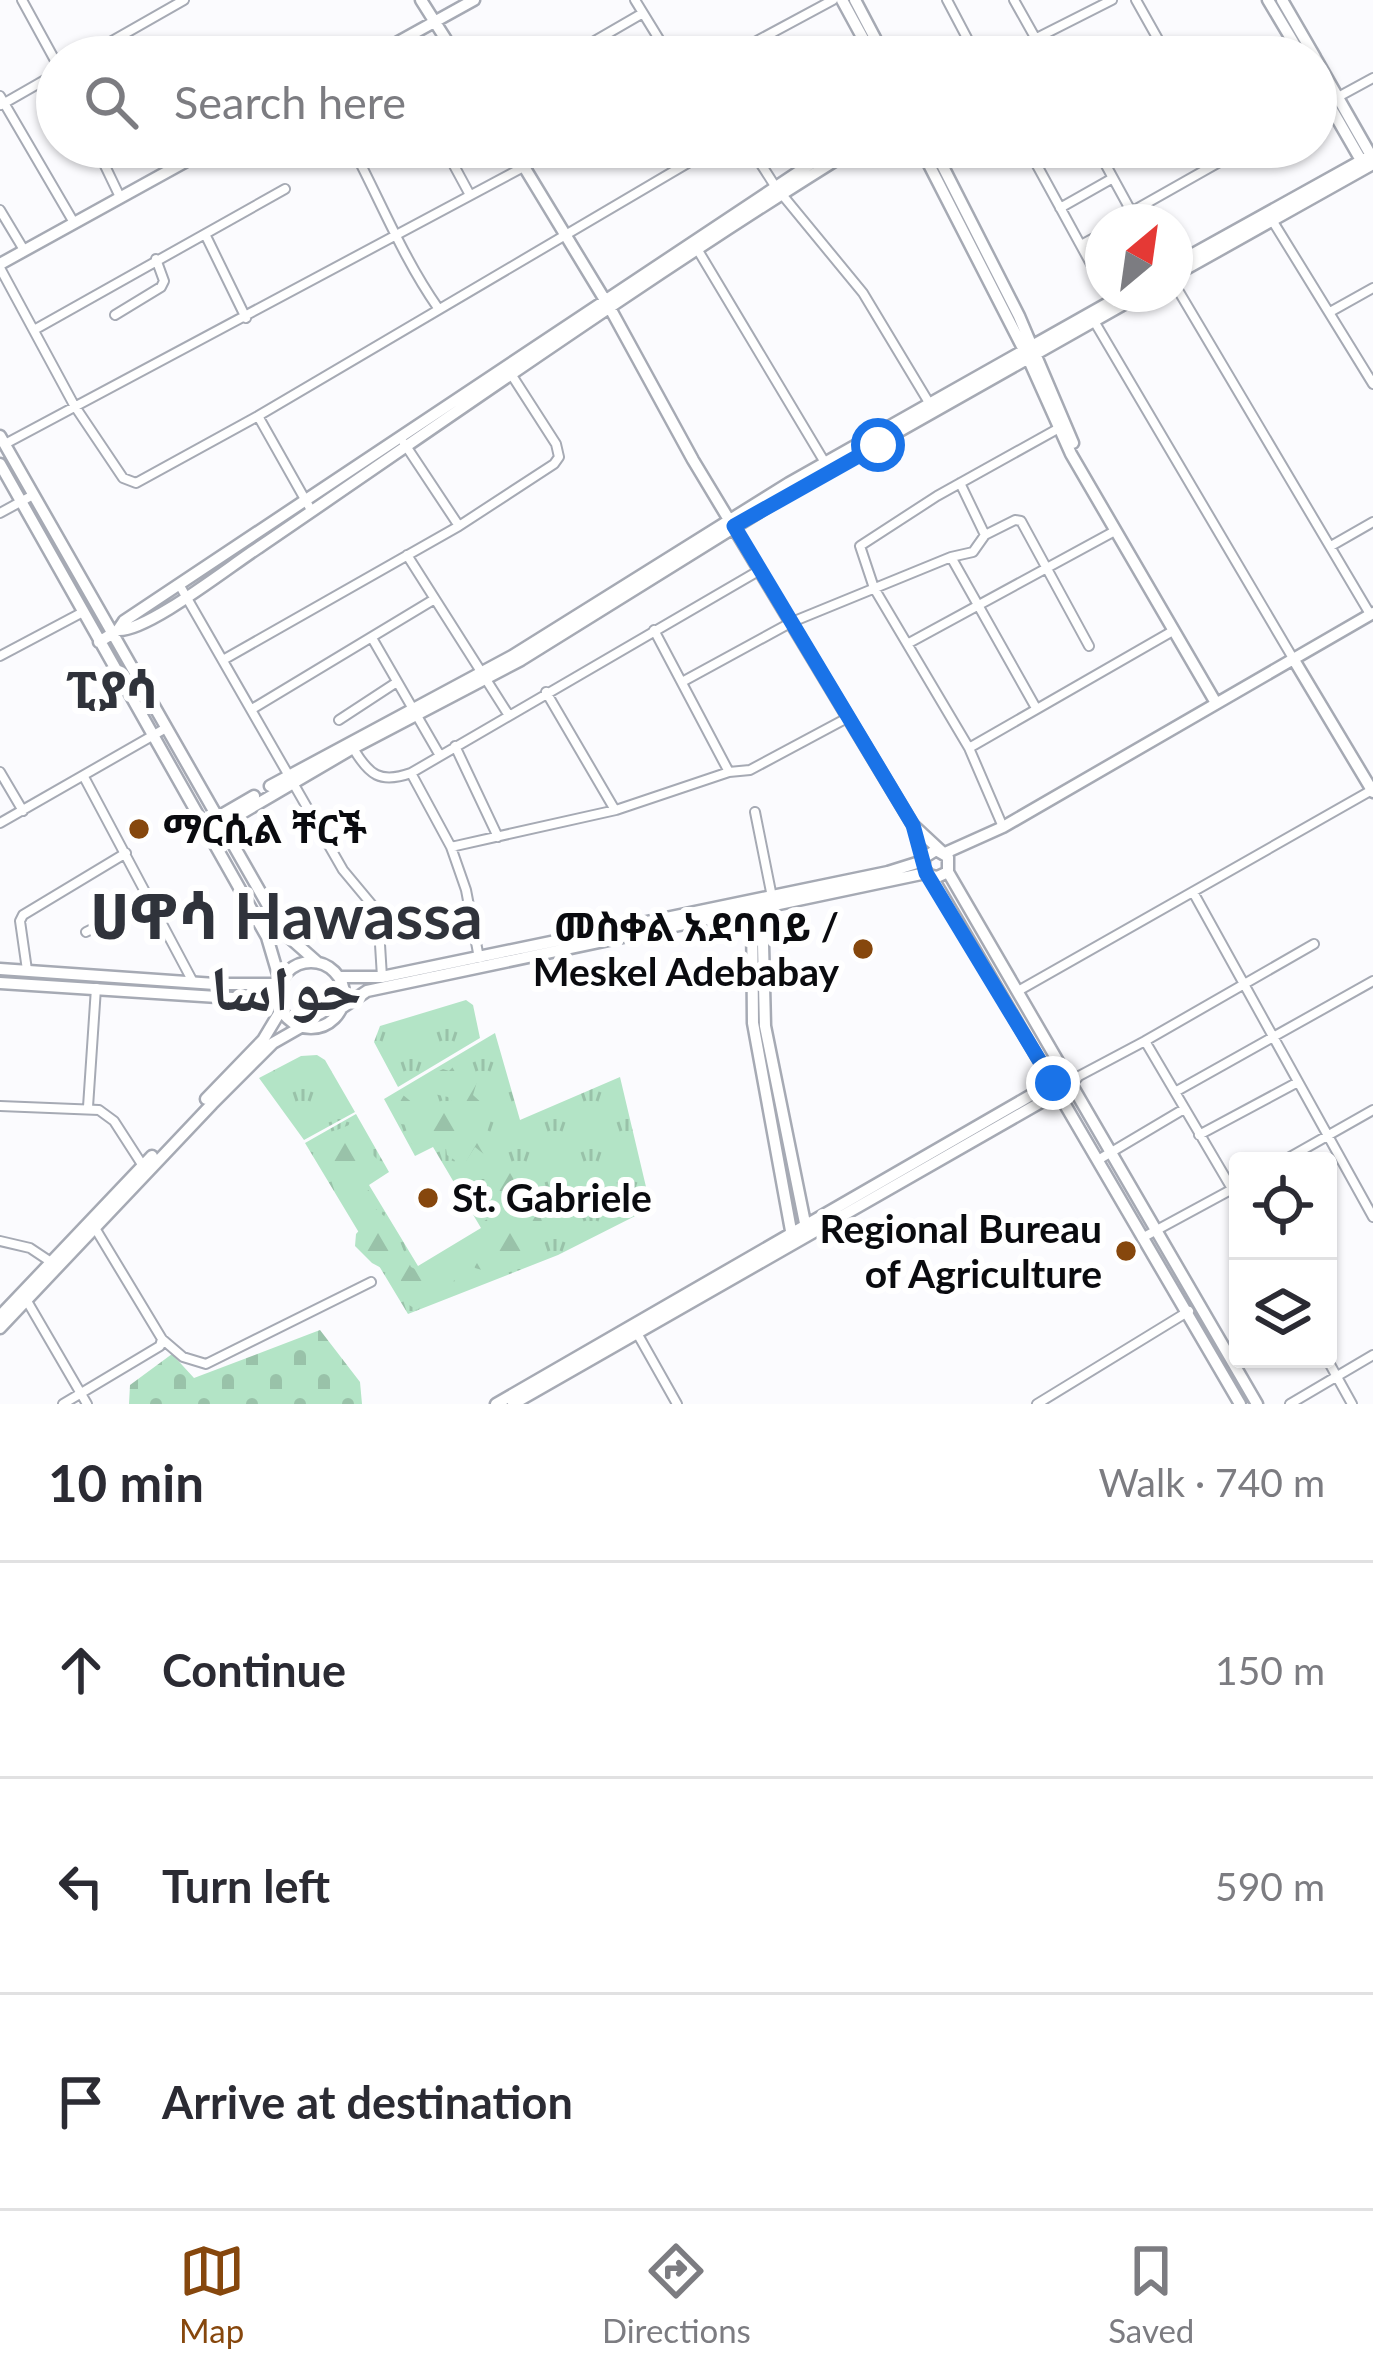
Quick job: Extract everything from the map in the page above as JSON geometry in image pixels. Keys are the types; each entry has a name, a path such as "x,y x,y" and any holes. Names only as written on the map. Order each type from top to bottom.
{"street":[{"path":"22,0 40,36"},
{"path":"121,36 184,0"},
{"path":"421,0 444,36"},
{"path":"414,36 474,0"},
{"path":"635,0 657,36"},
{"path":"766,36 832,0"},
{"path":"842,0 864,36"},
{"path":"855,0 869,36"},
{"path":"946,0 966,36"},
{"path":"1014,0 1034,36"},
{"path":"1042,36 1112,0"},
{"path":"1136,0 1156,36"},
{"path":"1280,2 1291,36"},
{"path":"1280,2 1302,36"},
{"path":"604,36 643,13"},
{"path":"1337,98 1373,78"},
{"path":"36,82 2,102 36,159"},
{"path":"1337,117 1369,160"},
{"path":"1193,265 1369,160"},
{"path":"1193,254 1369,160"},
{"path":"41,168 73,221"},
{"path":"106,168 120,197"},
{"path":"173,168 0,266 74,405 123,478 136,483 679,168"},
{"path":"363,168 398,234 407,263 438,308"},
{"path":"455,168 470,195"},
{"path":"3,1308 263,1040 279,1006 280,982 276,959 83,612 2,440 246,318 523,168"},
{"path":"526,168 913,825 946,860 1072,1079 1142,1238 1240,1404"},
{"path":"764,168 863,292 932,408"},
{"path":"100,642 124,621 183,591 509,371 591,323 608,304 808,168"},
{"path":"779,190 819,168"},
{"path":"932,168 1030,352 1113,532 1172,632 1220,701"},
{"path":"942,168 964,221"},
{"path":"1038,168 1085,252"},
{"path":"1108,168 1127,204"},
{"path":"1145,204 1209,168"},
{"path":"1060,208 1113,178"},
{"path":"34,329 285,189"},
{"path":"0,210 24,250"},
{"path":"1272,220 1373,384"},
{"path":"205,234 246,318"},
{"path":"1081,245 1085,243"},
{"path":"696,246 827,467"},
{"path":"115,315 161,287 164,281 156,259"},
{"path":"595,284 624,294"},
{"path":"588,309 595,284"},
{"path":"1330,312 1373,288"},
{"path":"620,326 624,294"},
{"path":"509,371 588,309 608,304"},
{"path":"206,829 481,676 732,523 1096,312"},
{"path":"1030,352 1094,321 1103,312"},
{"path":"0,1328 273,1043 301,1027 326,1025 367,991 946,860 1372,613 1191,312"},
{"path":"1018,992 1372,791 1094,321"},
{"path":"591,323 620,326"},
{"path":"223,660 459,526 550,467 559,457 556,444 509,371"},
{"path":"258,416 308,506"},
{"path":"1003,827 969,748 874,588 860,548 960,483 1061,427"},
{"path":"1061,427 1220,701"},
{"path":"403,441 459,526"},
{"path":"0,464 115,632 283,932 339,977 382,977 760,903"},
{"path":"960,483 985,536"},
{"path":"0,513 27,498"},
{"path":"682,682 792,622 973,552 985,536 1013,520 1021,521 1089,646"},
{"path":"1331,546 1373,522"},
{"path":"910,643 1113,532"},
{"path":"407,555 508,714"},
{"path":"951,557 1036,708"},
{"path":"352,748 374,776 383,780 411,773 760,570"},
{"path":"183,591 343,870 378,913 382,977"},
{"path":"252,709 433,600"},
{"path":"0,656 83,612"},
{"path":"654,630 729,772"},
{"path":"969,748 1172,632"},
{"path":"372,638 439,754"},
{"path":"339,720 398,682"},
{"path":"546,692 616,811"},
{"path":"291,778 414,712"},
{"path":"451,847 616,811 758,766 849,718"},
{"path":"0,823 166,728"},
{"path":"455,746 498,836"},
{"path":"0,772 23,811"},
{"path":"411,773 451,847 466,890 479,958"},
{"path":"84,777 193,982"},
{"path":"755,812 765,1027 807,1231"},
{"path":"913,825 926,867 1056,1088 1157,1231 1258,1404"},
{"path":"926,867 932,851 946,860"},
{"path":"27,970 23,915 127,853"},
{"path":"1192,892 1373,1216"},
{"path":"86,932 152,899"},
{"path":"760,903 755,1037 793,1239"},
{"path":"807,1231 825,1216 1314,944"},
{"path":"254,985 270,975 276,959"},
{"path":"0,983 254,985 280,982 292,967 317,962"},
{"path":"0,969 279,1006 301,1027"},
{"path":"339,977 343,1007"},
{"path":"93,1109 96,981"},
{"path":"1175,1092 1373,981"},
{"path":"1145,1041 1229,1181"},
{"path":"1199,1135 1298,1082"},
{"path":"496,1404 1056,1088"},
{"path":"0,1106 93,1109 113,1121 142,1166"},
{"path":"1104,1157 1185,1109"},
{"path":"1299,1152 1373,1110"},
{"path":"1142,1238 1229,1195"},
{"path":"800,1197 810,1211 825,1216"},
{"path":"95,1227 163,1339 183,1357 206,1364 371,1282"},
{"path":"513,1404 793,1239"},
{"path":"0,1241 30,1248 51,1262"},
{"path":"26,1300 87,1404"},
{"path":"1037,1404 1201,1306"},
{"path":"638,1333 677,1404"},
{"path":"63,1404 160,1346 163,1339"},
{"path":"1290,1404 1373,1355"},
{"path":"1332,1368 1352,1404"}],"green space":[{"path":"466,1000 473,1005 480,1038 398,1087 374,1042 380,1026"},
{"path":"495,1033 520,1120 620,1077 651,1208 558,1255 408,1314 305,1143 356,1114 389,1172 369,1185 418,1266 481,1228 433,1147 415,1156 384,1099"},
{"path":"317,1055 325,1060 355,1112 304,1140 259,1078 301,1056"},
{"path":"457,1063 473,1068 478,1078 473,1095 485,1106 487,1136 500,1150 490,1159 475,1147 459,1163 447,1155 445,1142 437,1147 425,1143 417,1150 407,1138 408,1125 401,1124 389,1105 403,1095 425,1113 435,1106 441,1111 453,1108 448,1097 434,1094 428,1077 449,1071"},
{"path":"354,1123 365,1138 365,1147 379,1161 375,1173 360,1181 371,1193 372,1206 384,1216 387,1227 394,1229 411,1267 417,1270 445,1257 460,1273 444,1286 437,1284 434,1294 425,1294 417,1310 409,1305 400,1278 372,1263 355,1246 363,1226 361,1193 348,1198 338,1194 332,1173 337,1168 327,1148 337,1130"},
{"path":"490,1166 510,1168 521,1198 518,1205 537,1208 543,1224 535,1241 536,1254 526,1260 511,1256 492,1265 489,1272 475,1268 471,1262 476,1254 467,1244 485,1231 483,1222 490,1217 472,1210 458,1180 466,1172 484,1181"},
{"path":"320,1330 360,1382 362,1404 129,1404 130,1385 172,1354 194,1378"}],"place":[{"name":"ማርሲል ቸርች","path":"139,829"},
{"name":"መስቀል አደባባይ / Meskel Adebabay","path":"863,949"},
{"name":"St. Gabriele","path":"428,1198"},
{"name":"Regional Bureau of Agriculture","path":"1126,1251"}],"district":[{"name":"ፒያሳ","path":"112,690"},
{"name":"ሀዋሳ Hawassa حواسا","path":"286,953"}],"route":[{"path":"878,445 734,526 913,825 926,873 1053,1083"}]}
